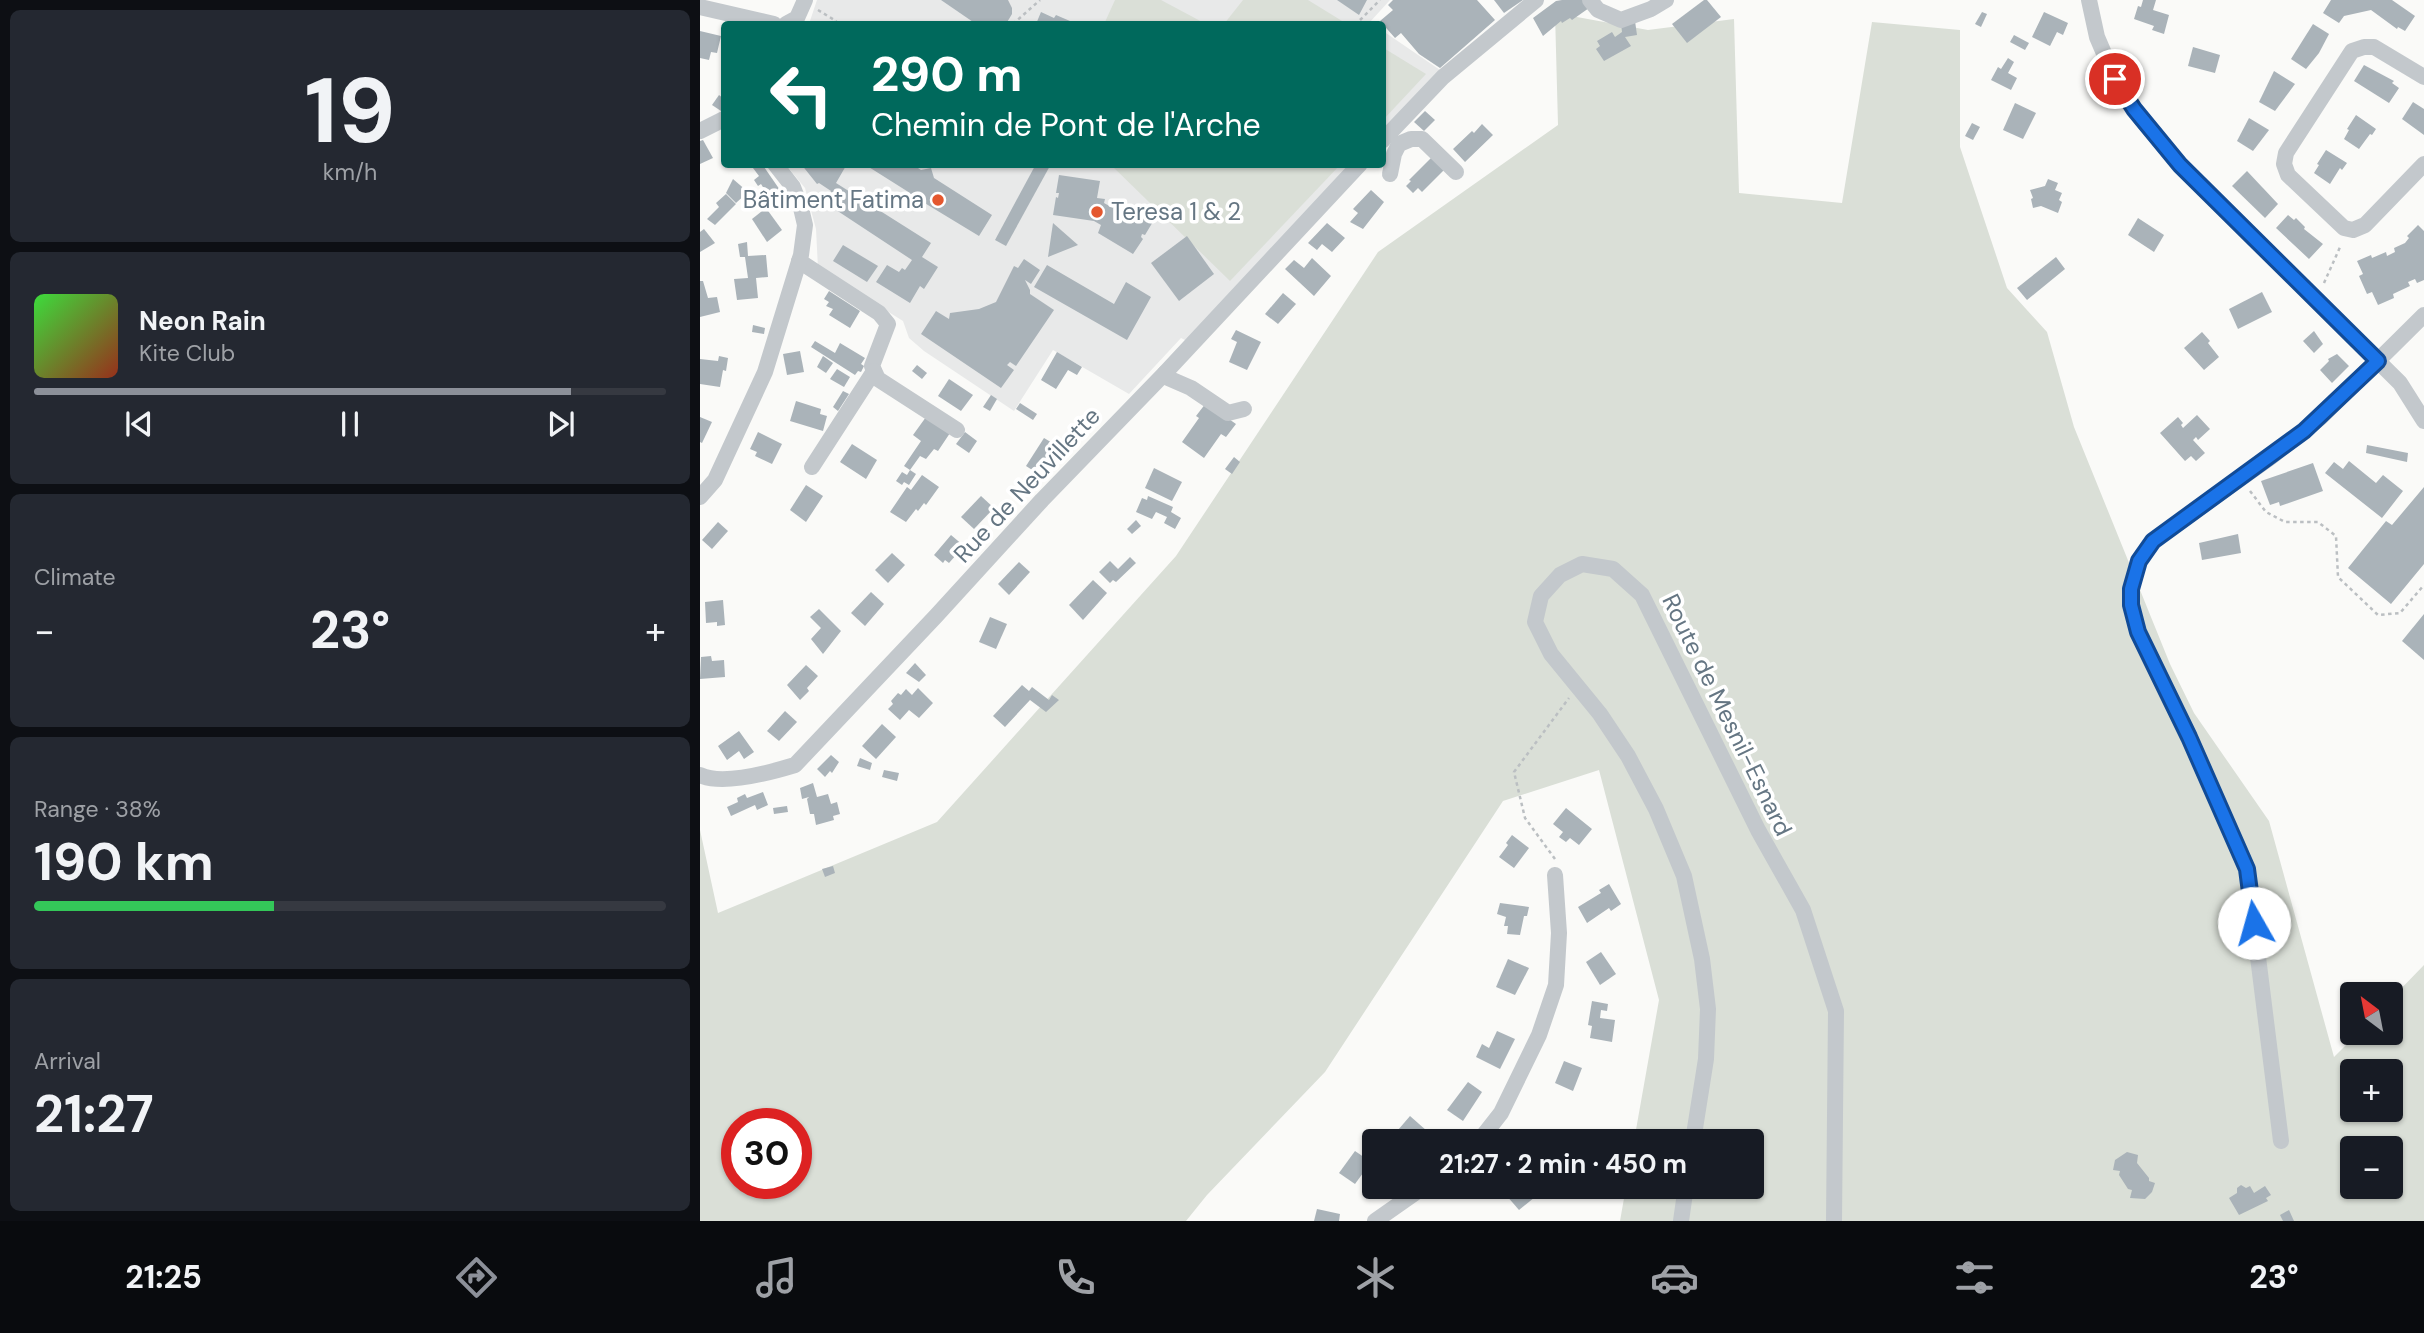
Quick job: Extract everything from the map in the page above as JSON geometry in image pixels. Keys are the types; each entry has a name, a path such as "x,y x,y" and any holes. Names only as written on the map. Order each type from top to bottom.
{"street":[{"path":"1390,139 1443,78 1536,0"},
{"path":"1590,0 1598,10 1621,20 1651,9 1666,0"},
{"path":"2089,0 2097,37 2115,79 2134,109 2180,165 2400,383 2424,421"},
{"path":"792,21 809,4"},
{"path":"700,7 761,21"},
{"path":"2424,77 2374,47 2352,51 2286,153 2284,164 2288,175 2344,228 2353,230 2365,225 2398,186 2424,164"},
{"path":"700,131 721,120"},
{"path":"1390,139 1422,139 1456,172"},
{"path":"1390,139 1394,154 1390,174"},
{"path":"700,497 715,480 765,372 799,261 805,225 793,187 778,168"},
{"name":"Rue de Neuvillette","path":"700,775 709,780 767,774 795,765 1356,168"},
{"path":"799,261 879,313 888,324 872,366 878,379 957,430"},
{"path":"2281,1141 2247,869 2189,737 2138,632 2131,605 2131,589 2139,561 2153,541 2241,479 2320,418 2424,315"},
{"path":"812,467 874,371"},
{"path":"1165,373 1168,378 1191,388 1227,413 1244,410"},
{"name":"Route de Mesnil-Esnard","path":"1695,1129 1706,1059 1708,1009 1702,960 1684,876 1656,809 1628,756 1600,714 1551,654 1535,622 1541,596 1560,575 1582,564 1613,569 1642,595 1758,830 1803,910 1836,1011 1834,1221"},
{"path":"1488,1129 1501,1112 1539,1035 1556,985 1559,933 1555,876"},
{"path":"1375,1221 1406,1199"},
{"path":"1681,1221 1684,1199"}],"path":[{"path":"1016,21 1040,0"},
{"path":"1360,20 1380,0"},
{"path":"809,4 834,21"},
{"path":"2315,298 2343,242 2344,228"},
{"path":"2241,479 2266,512 2285,522 2318,522 2336,536 2338,577 2378,615 2400,613 2424,585"},
{"path":"1555,876 1561,867 1525,818 1514,772 1577,687"}],"shaded area":[{"path":"817,0 1390,0 1371,21 810,21"},
{"path":"1115,0 1161,0 1200,21 1105,21"},
{"path":"1243,0 1308,0 1342,21 1226,21"},
{"path":"1555,13 1648,30 1734,19 1739,193 1842,203 1872,22 1960,30 1960,147 2007,288 2047,332 2074,427 2170,664 2194,713 2269,821 2334,1057 2346,1045 2403,1045 2403,987 2424,965 2424,1221 1620,1221 1624,1199 1764,1199 1764,1129 1636,1129 1659,1000 1599,770 1503,801 1325,1072 1207,1195 1186,1221 700,1221 700,830 718,913 937,822 1176,556 1378,252 1558,125"},
{"path":"1386,33 1440,70 1386,129"},
{"path":"1386,49 1426,74 1386,117"},
{"path":"788,168 1349,168 1187,341 1181,338 1129,394 1053,350 1014,411 924,351 909,338 903,321 818,268 816,229 805,188"},
{"path":"1114,168 1337,168 1230,281"}],"building":[{"path":"941,0 1008,0 1012,8 1008,21 972,21"},
{"path":"1337,0 1367,0 1359,15"},
{"path":"1393,0 1477,0 1495,20 1440,68 1419,54 1401,33 1395,38 1386,28 1386,21 1380,21 1393,10 1388,5"},
{"path":"1494,0 1523,0 1504,13"},
{"path":"1583,0 1589,8 1572,20 1570,18 1562,23 1561,21 1543,36 1533,18 1556,1"},
{"path":"1707,0 1721,17 1687,43 1672,24"},
{"path":"2143,0 2156,0 2153,10 2169,15 2164,34 2152,30 2154,26 2134,19"},
{"path":"2331,0 2392,0 2415,16 2405,31 2398,27 2397,29 2371,10 2344,16 2339,23 2323,13"},
{"path":"1041,12 1070,21 1037,21"},
{"path":"1982,12 1987,14 1981,27 1975,24"},
{"path":"2044,12 2068,23 2063,35 2057,32 2050,46 2032,37"},
{"path":"1635,21 1637,35 1625,37 1631,46 1604,61 1596,49 1600,46 1597,41 1612,32 1615,37 1622,32 1621,23"},
{"path":"2313,24 2329,34 2306,69 2291,59"},
{"path":"700,31 721,36 717,53 711,52 709,60 700,58"},
{"path":"2014,35 2029,43 2025,50 2010,42"},
{"path":"2193,47 2220,55 2215,73 2188,66"},
{"path":"2008,58 2014,62 2008,73 2017,78 2011,90 1991,80 1998,67 2001,69"},
{"path":"2364,65 2394,81 2392,83 2399,88 2389,103 2354,81"},
{"path":"2274,71 2295,84 2275,111 2259,102"},
{"path":"719,95 721,97 721,111 712,105"},
{"path":"2413,102 2424,109 2424,135 2402,119"},
{"path":"2015,103 2036,113 2023,139 2003,130"},
{"path":"1425,111 1435,120 1424,131 1414,122"},
{"path":"2356,115 2376,129 2359,149 2344,139"},
{"path":"2249,118 2269,130 2253,151 2237,141"},
{"path":"1972,123 1980,127 1973,140 1965,136"},
{"path":"1482,124 1493,135 1465,162 1453,149"},
{"path":"703,140 713,158 700,164 700,141"},
{"path":"2326,150 2347,163 2342,170 2340,168 2330,184 2314,173"},
{"path":"1433,156 1446,168 1422,192 1418,188 1413,193 1406,186 1411,181 1409,180"},
{"path":"753,168 765,168 782,193 771,200 761,184 758,186 754,180 759,176"},
{"path":"804,168 845,168 836,183 931,243 922,257 938,267 924,289 920,286 910,303 876,282 887,265 899,272 902,268 905,270 912,260 824,202 831,191 817,184"},
{"name":"Bâtiment Fatima","path":"870,168 931,168 934,178 992,215 979,236 918,199 917,201 908,196 910,193"},
{"path":"1034,168 1049,168 1006,246 995,240"},
{"path":"2247,171 2278,204 2265,218 2232,186"},
{"name":"Teresa 1 & 2","path":"1059,175 1100,181 1097,198 1105,199 1104,203 1113,208 1119,199 1154,220 1145,235 1142,234 1143,239 1133,254 1098,233 1101,225 1094,221 1053,215 1059,193 1056,193"},
{"path":"733,179 748,192 736,203 726,193"},
{"path":"2048,179 2058,183 2055,190 2062,193 2058,213 2041,206 2033,208 2030,190 2045,186"},
{"path":"1371,190 1384,202 1363,229 1350,222 1358,213 1353,209"},
{"path":"726,194 736,204 715,225 707,219 719,207 716,203"},
{"path":"766,208 782,230 767,242 752,219"},
{"path":"2288,215 2294,220 2296,218 2304,229 2323,244 2309,259 2276,228"},
{"path":"2138,218 2164,235 2154,252 2128,235"},
{"path":"1053,223 1078,245 1048,257"},
{"path":"1327,223 1345,238 1332,252 1322,244 1317,250 1308,243"},
{"path":"2418,225 2424,231 2424,280 2417,283 2415,279 2408,282 2410,286 2393,294 2394,298 2378,305 2372,292 2367,294 2359,276 2363,274 2357,261 2371,255 2372,258 2386,252 2387,256 2395,252 2394,248 2405,243 2409,238 2407,236"},
{"path":"704,229 715,243 700,252 700,232"},
{"path":"1187,236 1214,274 1179,301 1151,263"},
{"path":"747,242 748,256 766,255 768,277 756,278 758,298 737,300 734,279 748,278 745,257 740,257 738,244"},
{"path":"843,245 878,266 867,282 833,261"},
{"path":"2056,257 2065,269 2027,300 2017,288"},
{"path":"1312,258 1331,276 1314,296 1285,269 1294,260 1304,268"},
{"path":"1024,259 1040,270 1031,284 1025,280 1030,294 1054,310 1016,366 1010,362 1007,365 1014,370 1001,388 921,334 936,311 949,319 950,313 979,309 996,302 1014,266 1018,268"},
{"path":"1047,265 1114,304 1126,282 1151,297 1127,340 1034,287"},
{"path":"700,281 703,281 708,298 717,297 720,312 700,317"},
{"path":"829,291 860,311 850,328 829,315 833,309 826,306 829,302 824,299"},
{"path":"2262,292 2272,312 2238,329 2229,309"},
{"path":"1283,293 1296,304 1278,324 1265,314"},
{"path":"753,325 765,328 764,334 752,332"},
{"path":"1236,330 1261,342 1247,370 1229,362 1237,342 1231,339"},
{"path":"2314,331 2323,344 2314,353 2303,341"},
{"path":"2202,332 2219,357 2204,370 2184,348"},
{"path":"815,341 835,353 840,343 865,358 861,364 864,366 861,372 858,371 855,375 811,347"},
{"path":"800,351 804,372 787,375 783,354"},
{"path":"1057,352 1082,367 1077,375 1068,370 1056,389 1041,380"},
{"path":"2337,354 2349,366 2332,383 2320,370 2328,359"},
{"path":"719,356 728,358 720,387 700,384 700,359 718,361"},
{"path":"823,356 833,363 826,373 817,367"},
{"path":"917,365 927,373 922,379 912,371"},
{"path":"837,369 850,377 844,387 830,379"},
{"path":"949,379 973,395 961,411 938,396"},
{"path":"843,391 849,394 838,411 833,407"},
{"path":"991,395 997,399 990,411 983,407"},
{"path":"796,401 821,409 820,414 827,416 823,431 790,421"},
{"path":"1020,403 1037,414 1033,420 1016,409"},
{"path":"1206,403 1236,424 1226,437 1221,434 1204,458 1182,442"},
{"path":"2197,415 2210,429 2198,440 2196,437 2193,440 2205,453 2196,461 2191,456 2185,461 2160,433 2178,417 2183,428"},
{"path":"700,417 712,422 702,443 700,442"},
{"path":"926,417 950,433 938,451 934,449 926,459 920,456 910,470 904,466 921,441 913,435"},
{"path":"758,432 782,444 772,464 755,456 757,452 750,449"},
{"path":"965,432 977,441 969,453 956,444"},
{"path":"1044,438 1059,447 1040,475 1026,466"},
{"path":"852,444 877,460 866,479 840,462"},
{"path":"2367,445 2408,453 2407,462 2366,453"},
{"path":"1234,457 1240,462 1232,474 1225,469"},
{"path":"2349,461 2376,483 2383,475 2403,491 2382,518 2325,473 2334,462 2343,469"},
{"path":"2313,463 2323,491 2280,506 2279,502 2270,505 2261,481"},
{"path":"1154,468 1182,482 1172,501 1145,488"},
{"path":"910,470 916,474 909,485 896,481 902,472 907,475"},
{"path":"922,475 939,487 926,505 924,503 918,511 916,509 906,522 890,512 907,487 911,490"},
{"path":"806,485 823,496 806,522 790,510"},
{"path":"2424,487 2424,564 2391,604 2348,568 2386,521 2392,525"},
{"path":"981,496 994,508 974,529 961,517"},
{"path":"1148,496 1173,507 1171,512 1181,518 1175,529 1164,523 1167,517 1156,512 1152,519 1136,512 1142,498 1147,500"},
{"path":"1136,520 1141,526 1132,534 1127,529"},
{"path":"718,522 728,531 712,549 702,540"},
{"path":"2238,534 2241,553 2202,560 2199,543"},
{"path":"951,535 964,546 949,563 945,560 943,563 934,555"},
{"path":"892,553 905,565 888,583 875,570"},
{"path":"1130,557 1136,563 1116,582 1113,580 1110,583 1099,572 1110,561 1118,569"},
{"path":"1019,562 1030,572 1009,595 998,584"},
{"path":"1093,580 1107,593 1083,620 1069,605"},
{"path":"871,592 884,604 865,626 851,613"},
{"path":"723,600 725,625 717,626 717,622 706,623 705,602"},
{"path":"819,609 841,631 823,654 811,639 821,628 810,617"},
{"path":"2424,614 2424,660 2402,641"},
{"path":"990,617 1007,624 996,649 979,642"},
{"path":"711,656 712,661 724,660 725,677 700,679 701,657"},
{"path":"915,663 926,675 919,682 906,673"},
{"path":"806,665 818,676 800,700 787,685"},
{"path":"1022,685 1029,691 1032,687 1049,700 1052,695 1059,700 1046,712 1030,700 1005,727 993,716"},
{"path":"918,688 933,703 919,718 909,710 900,720 888,709 893,704 891,701 906,689 912,695"},
{"path":"785,711 797,722 779,741 767,731"},
{"path":"882,724 896,737 876,759 862,746"},
{"path":"739,731 754,752 744,759 739,751 727,760 718,746"},
{"path":"831,755 839,762 832,773 830,771 825,777 817,769"},
{"path":"860,758 872,763 870,770 857,766"},
{"path":"884,770 899,773 897,781 882,777"},
{"path":"813,783 817,797 828,794 831,804 837,802 840,814 833,816 834,820 816,825 814,814 810,814 807,799 809,797 802,799 800,788"},
{"path":"763,792 768,805 757,810 755,805 731,816 727,807 738,802 737,798 745,794 747,798"},
{"path":"787,806 788,812 774,814 773,808"},
{"path":"1566,808 1592,829 1579,845 1570,838 1566,842 1559,837 1563,832 1553,824"},
{"path":"1512,835 1529,848 1514,868 1499,857"},
{"path":"833,866 835,873 825,877 822,869"},
{"path":"1609,884 1621,904 1611,911 1609,908 1587,923 1578,907 1601,893 1599,890"},
{"path":"1500,903 1529,907 1520,935 1507,934 1508,926 1504,926 1506,917 1497,914"},
{"path":"1601,952 1616,974 1600,985 1586,962"},
{"path":"1508,959 1529,968 1515,995 1496,987"},
{"path":"1592,1001 1608,1004 1607,1011 1601,1010 1600,1018 1615,1020 1612,1042 1590,1038 1592,1026 1588,1025"},
{"path":"1497,1031 1515,1039 1500,1069 1476,1057 1482,1044 1489,1048"},
{"path":"1564,1061 1582,1068 1573,1091 1555,1083"},
{"path":"1468,1082 1482,1092 1463,1121 1447,1110"},
{"path":"1410,1116 1425,1129 1399,1129"},
{"path":"1355,1151 1362,1156 1362,1174 1355,1184 1339,1173"},
{"path":"2127,1152 2138,1155 2137,1163 2149,1181 2155,1183 2152,1192 2145,1199 2130,1198 2132,1190 2128,1189 2119,1175 2120,1171 2113,1170 2115,1160"},
{"path":"2241,1185 2246,1188 2250,1186 2254,1193 2265,1186 2271,1195 2266,1198 2268,1201 2239,1215 2229,1198 2237,1193 2237,1188"},
{"path":"1509,1199 1532,1199 1519,1210"},
{"path":"1317,1209 1340,1214 1339,1221 1314,1221"},
{"path":"2289,1210 2294,1221 2283,1221 2280,1215"}],"place":[{"name":"Bâtiment Fatima","path":"938,200"},
{"name":"Teresa 1 & 2","path":"1097,212"}],"route":[{"path":"2115,79 2134,109 2180,165 2378,361 2304,431 2153,541 2139,561 2131,589 2131,605 2138,632 2189,737 2247,869 2254,923"}]}
